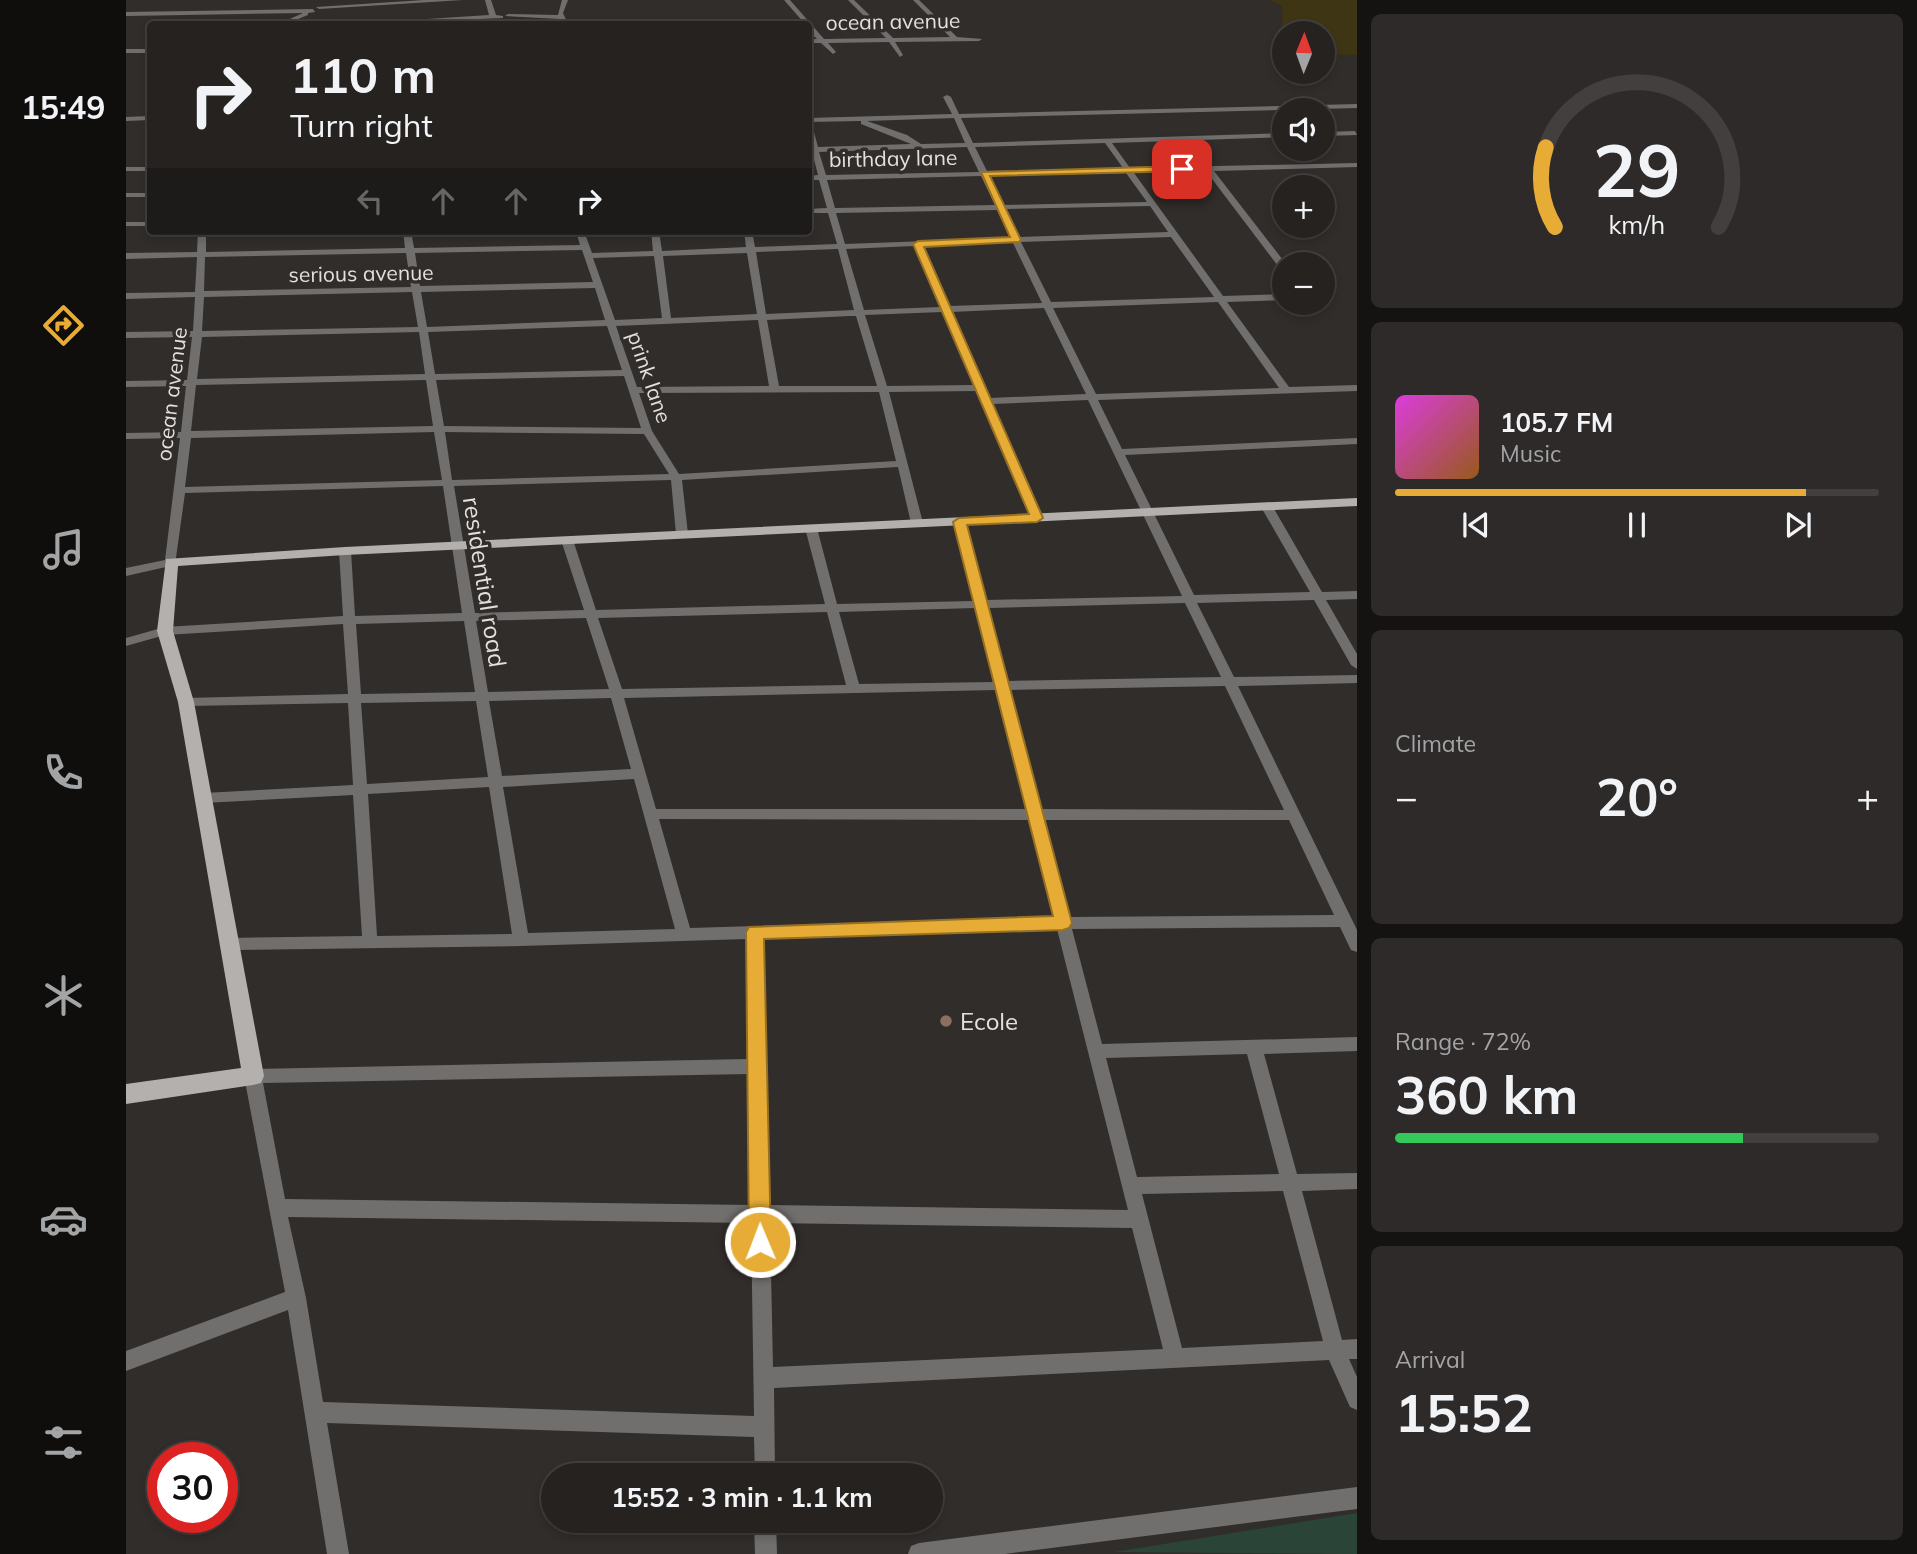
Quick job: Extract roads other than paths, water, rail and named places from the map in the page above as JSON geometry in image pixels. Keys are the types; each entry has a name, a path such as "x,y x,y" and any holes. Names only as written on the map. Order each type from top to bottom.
{"main road":[{"path":"126,1094 253,1076 186,702 165,631 171,562 458,545 1357,502"}],"street":[{"path":"211,11 216,0"},
{"path":"289,21 316,9 328,0"},
{"path":"126,14 316,9 460,0"},
{"path":"488,0 494,17"},
{"path":"564,21 560,13 565,0"},
{"path":"787,0 805,21"},
{"path":"851,0 891,40 900,55"},
{"path":"916,0 955,39"},
{"path":"431,21 433,1"},
{"path":"508,16 508,21"},
{"path":"444,21 508,16 562,16"},
{"path":"812,30 833,52"},
{"name":"ocean avenue","path":"812,41 978,39"},
{"path":"126,51 147,51"},
{"path":"947,97 1357,946"},
{"path":"812,120 1357,106"},
{"path":"126,119 147,118"},
{"path":"856,119 904,137 919,146"},
{"path":"1335,134 1355,133"},
{"path":"917,523 883,388 876,372 823,178 812,150 1272,135"},
{"path":"1107,141 1286,390"},
{"name":"birthday lane","path":"812,178 1357,165"},
{"path":"1208,168 1272,252"},
{"path":"126,169 147,169"},
{"path":"126,195 147,195"},
{"path":"812,211 1153,204"},
{"path":"126,224 147,223"},
{"path":"126,256 410,251 658,253 1174,234"},
{"name":"ocean avenue","path":"171,562 201,294 202,235"},
{"name":"residential road","path":"408,235 521,940"},
{"name":"prink lane","path":"581,235 647,431 676,477 682,534"},
{"path":"656,235 667,322"},
{"path":"749,235 774,389"},
{"path":"918,244 1037,518"},
{"name":"serious avenue","path":"126,296 597,285"},
{"path":"126,335 612,325 947,307 1272,297"},
{"path":"126,384 628,373"},
{"path":"633,390 979,388"},
{"path":"985,401 1357,388"},
{"path":"126,436 439,429 647,431"},
{"path":"1118,452 1357,441"},
{"path":"179,490 676,477 901,464"},
{"path":"1267,507 1357,665"},
{"path":"959,522 1175,1358"},
{"path":"811,528 854,690"},
{"path":"567,540 617,695 684,934"},
{"path":"345,551 370,943"},
{"path":"126,572 171,562"},
{"path":"126,642 165,631 348,620 1357,595"},
{"path":"186,702 355,701 1357,679"},
{"path":"203,798 639,774"},
{"path":"650,814 1293,815"},
{"path":"229,944 521,940 1063,923 1345,921"},
{"path":"755,932 765,1463"},
{"path":"1096,1051 1357,1044"},
{"path":"1254,1046 1335,1350 1357,1400"},
{"path":"338,1554 296,1298 253,1076 757,1066"},
{"path":"1131,1186 1357,1181"},
{"path":"277,1208 1139,1219"},
{"path":"126,1361 296,1298"},
{"path":"763,1378 1357,1349"},
{"path":"313,1412 764,1427"},
{"path":"919,1554 1357,1499"},
{"path":"765,1533 766,1554"}],"place":[{"name":"Ecole","path":"946,1021"}]}
